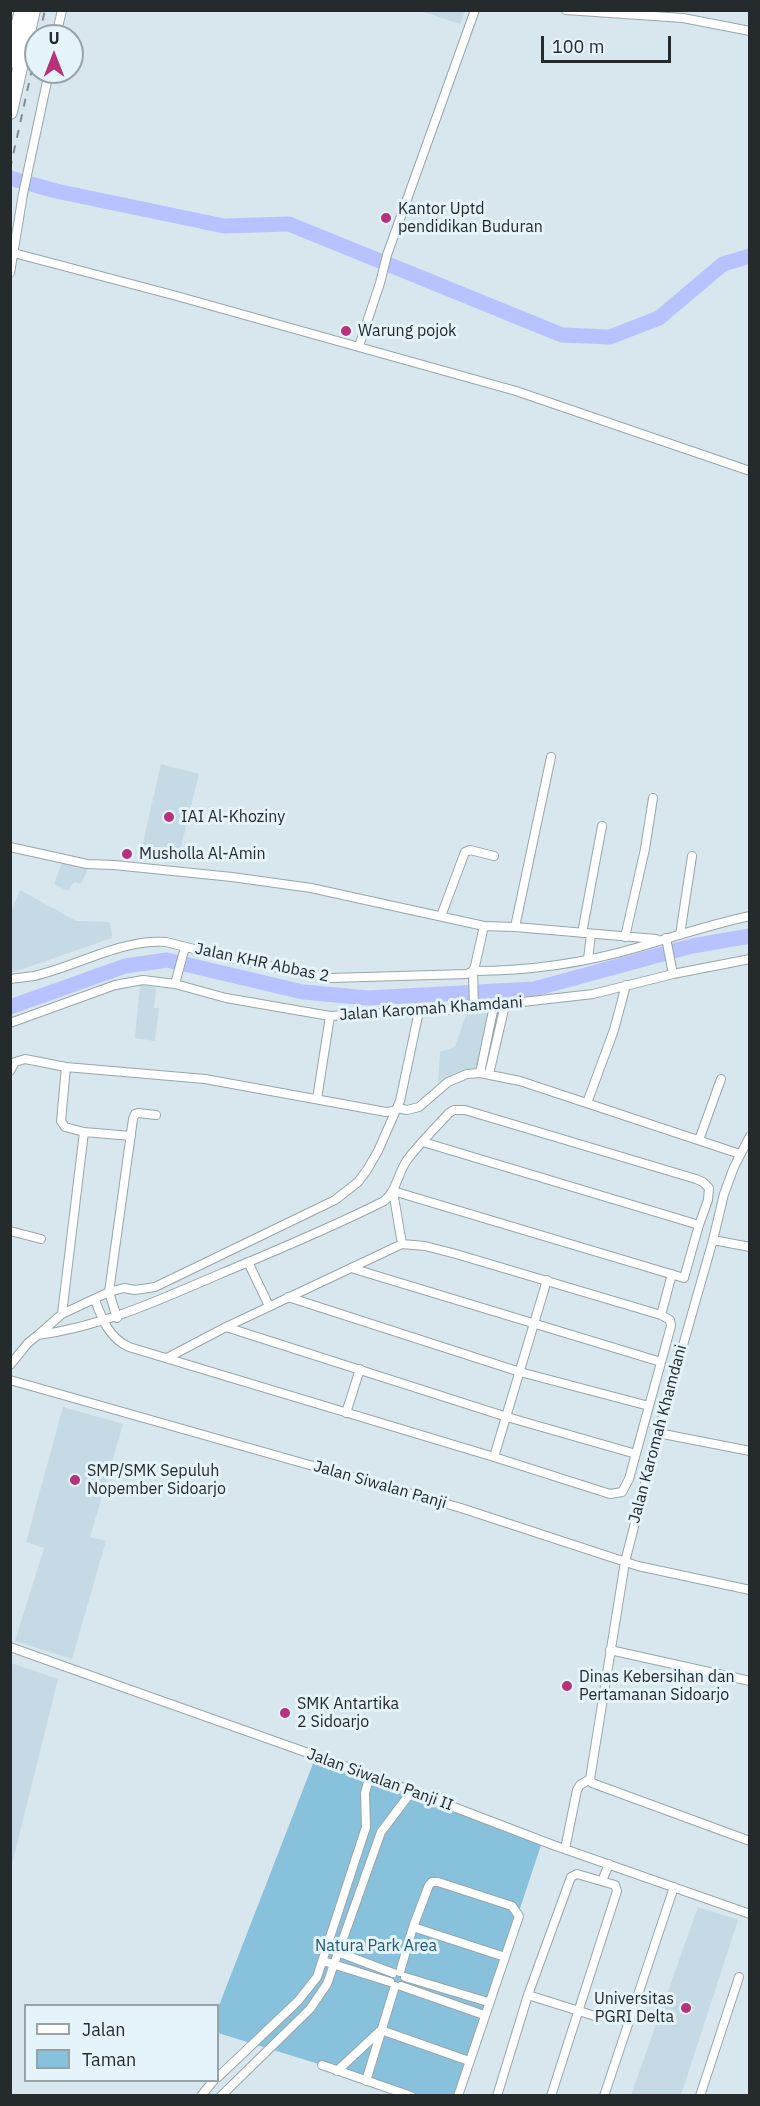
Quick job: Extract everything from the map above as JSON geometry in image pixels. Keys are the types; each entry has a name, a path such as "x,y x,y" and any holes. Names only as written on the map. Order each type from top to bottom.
{"highway":[{"path":"10,61 22,10"},
{"path":"10,111 33,10"}],"street":[{"path":"358,346 380,283 387,255 475,10"},
{"path":"566,10 683,18 750,31"},
{"path":"10,273 22,194 46,84"},
{"path":"12,253 358,346 547,400 750,471"},
{"path":"515,927 551,758"},
{"path":"625,937 645,849 653,798"},
{"path":"588,959 587,933 602,826"},
{"path":"10,847 87,864 232,877 311,888 484,926 665,941 750,916"},
{"path":"441,916 465,852 470,850 494,856"},
{"path":"680,935 692,856"},
{"path":"474,1004 472,975 484,926"},
{"path":"665,941 673,974"},
{"name":"Jalan KHR Abbas 2","path":"10,979 34,976 142,942 166,942 184,949 331,978 472,975 539,969 665,941"},
{"path":"175,981 184,949"},
{"name":"Jalan Karomah Khamdani","path":"10,1023 97,991 143,980 175,981 226,998 330,1016 419,1011 474,1004 494,1006 592,994 673,974 750,959"},
{"path":"587,1103 614,1030 626,985"},
{"path":"484,1073 505,1005"},
{"path":"484,1073 494,1006"},
{"path":"10,1365 28,1343 62,1314 124,1287 135,1290 155,1287 335,1200 358,1182 378,1151 402,1094 419,1011"},
{"path":"317,1099 330,1016"},
{"path":"10,1071 15,1062 25,1059 66,1067 205,1079 386,1112 397,1108 407,1110 419,1107 457,1077 484,1073 587,1103 740,1154"},
{"path":"66,1067 61,1121 65,1127 84,1132 131,1136"},
{"path":"699,1140 721,1079"},
{"path":"38,1335 64,1332 117,1318 384,1201 393,1191 397,1178 408,1160 449,1113 460,1109 703,1182 709,1188 709,1194 684,1278"},
{"path":"117,1318 109,1292 135,1114 156,1115"},
{"path":"62,1314 84,1132"},
{"name":"Jalan Karomah Khamdani","path":"590,1779 625,1562 724,1194 750,1136"},
{"path":"423,1142 699,1225"},
{"path":"393,1191 402,1244"},
{"path":"393,1191 699,1283"},
{"path":"10,1231 41,1239"},
{"path":"713,1239 750,1247"},
{"path":"95,1300 108,1330 122,1344 167,1358 346,1413 494,1457 610,1494 617,1494 625,1487 671,1326 670,1320 661,1315 547,1280 425,1246 402,1244 269,1306 167,1358"},
{"path":"248,1262 269,1306"},
{"path":"351,1268 661,1362"},
{"path":"661,1315 672,1274"},
{"path":"494,1457 547,1280"},
{"path":"288,1298 520,1372 649,1406"},
{"path":"226,1327 507,1417 636,1454"},
{"path":"346,1413 360,1369"},
{"name":"Jalan Siwalan Panji","path":"10,1380 461,1508 625,1562 750,1590"},
{"path":"658,1433 750,1451"},
{"name":"Jalan Siwalan Panji II","path":"10,1647 750,1914"},
{"path":"610,1650 750,1682"},
{"path":"219,2076 312,1984 323,1961 366,1827 365,1793 370,1775"},
{"path":"565,1849 577,1790 580,1785 590,1779 592,1783 750,1841"},
{"path":"221,2096 310,2009 327,1984 381,1832 412,1791"},
{"path":"366,1827 381,1832"},
{"path":"602,1881 609,1864"},
{"path":"497,2096 528,1995 571,1877 577,1874 615,1885 617,1892 551,2096"},
{"path":"366,2081 413,1927 429,1885 432,1882 438,1882 512,1906 518,1911 519,1916 458,2096"},
{"path":"604,2096 674,1887"},
{"path":"413,1927 505,1957"},
{"path":"327,1948 488,2002"},
{"path":"323,1961 484,2015"},
{"path":"395,1985 404,1984 399,1974"},
{"path":"700,2096 739,1977"},
{"path":"528,1995 598,2017"},
{"path":"299,1999 300,2006 310,2009"},
{"path":"275,2023 284,2026 285,2032"},
{"path":"381,2030 469,2061"},
{"path":"338,2071 381,2030"},
{"path":"322,2065 411,2096"}],"shaded area":[{"path":"421,11 465,11 460,24"},
{"name":"IAI Al-Khoziny","path":"161,764 199,774 177,863 139,860"},
{"path":"63,860 90,864 81,884 74,882 68,891 54,884"},
{"path":"20,890 76,921 110,922 112,938 11,973 11,912"},
{"path":"140,985 156,988 154,1008 159,1008 155,1041 135,1038"},
{"path":"500,1011 487,1069 476,1068 464,1071 438,1083 440,1052 455,1047 466,1015"},
{"name":"SMP/SMK Sepuluh Nopember Sidoarjo","path":"63,1407 123,1424 90,1537 106,1541 72,1659 15,1641 44,1548 26,1542"},
{"path":"10,1663 58,1679 11,1868"},
{"name":"Universitas PGRI Delta","path":"698,1907 738,1920 681,2095 631,2095"}],"green space":[{"name":"Natura Park Area","path":"316,1756 543,1839 458,2095 411,2095 219,2033 219,2005"}],"waterway":[{"path":"10,178 56,191 224,226 289,224 562,335 610,337 659,318 723,264 750,256"},
{"path":"10,1007 125,966 167,960 303,992 368,998 534,989 692,946 750,936"}],"railway":[{"path":"42,24 45,10"},
{"path":"10,169 29,84"}],"place":[{"name":"Kantor Uptd pendidikan Buduran","path":"386,218"},
{"name":"Warung pojok","path":"346,331"},
{"name":"IAI Al-Khoziny","path":"169,817"},
{"name":"Musholla Al-Amin","path":"127,854"},
{"name":"SMP/SMK Sepuluh Nopember Sidoarjo","path":"75,1480"},
{"name":"Dinas Kebersihan dan Pertamanan Sidoarjo","path":"567,1686"},
{"name":"SMK Antartika 2 Sidoarjo","path":"285,1713"},
{"name":"Universitas PGRI Delta","path":"686,2008"}]}
